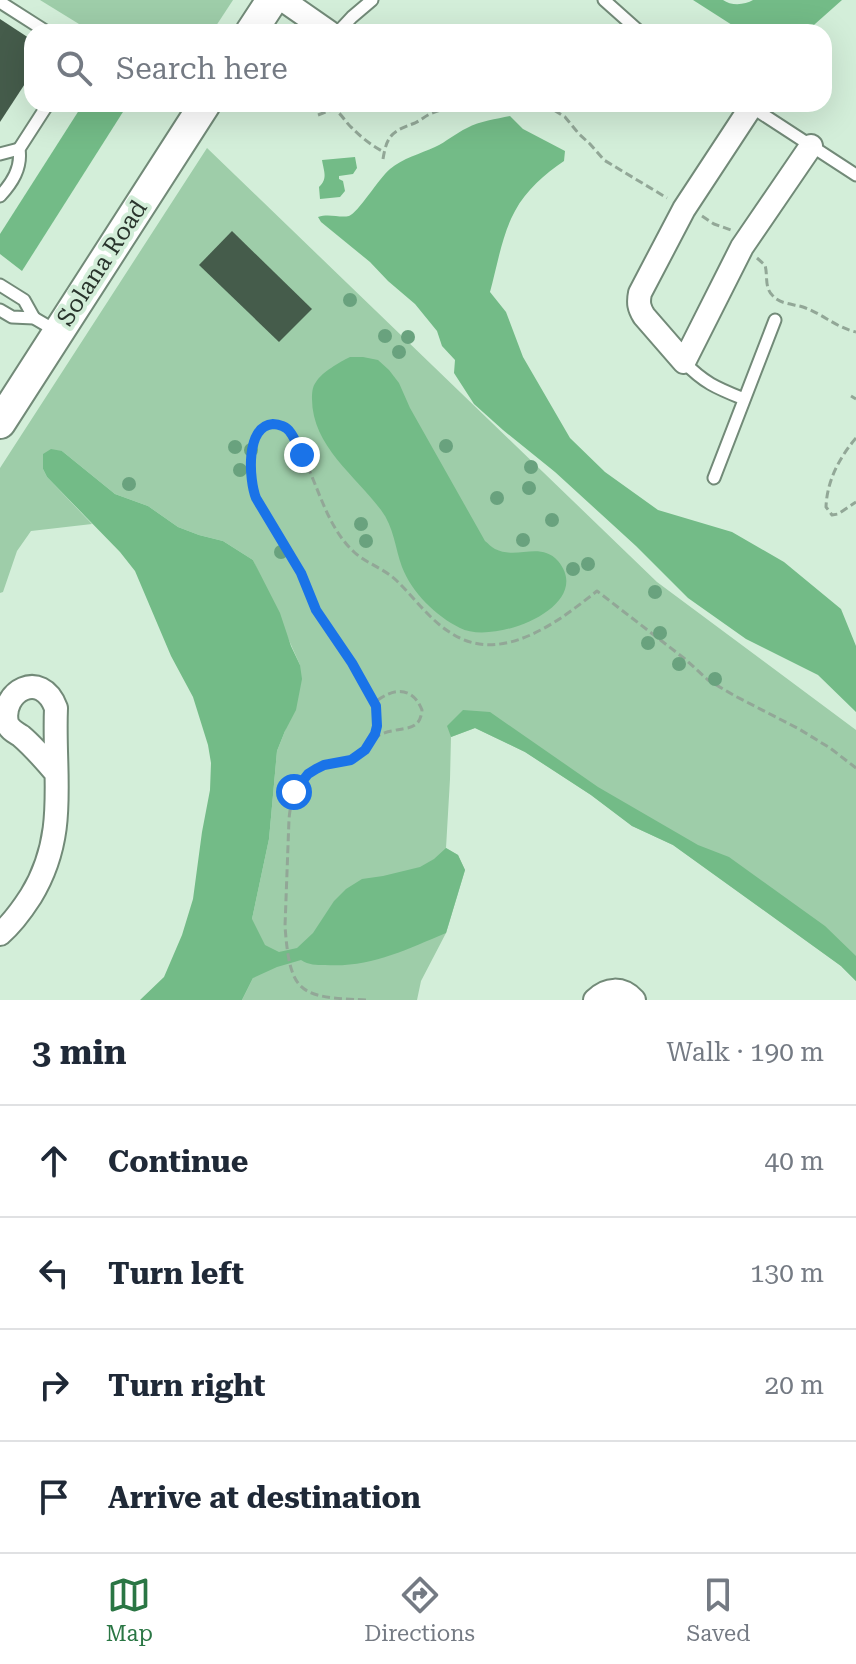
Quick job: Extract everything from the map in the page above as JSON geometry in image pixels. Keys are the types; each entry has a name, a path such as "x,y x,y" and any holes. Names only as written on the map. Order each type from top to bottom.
{"street":[{"path":"256,24 272,0"},
{"path":"283,0 318,24"},
{"name":"Solana Road","path":"0,423 46,325 199,112"},
{"path":"745,112 684,209 640,293 640,309 644,316 684,362 742,247 811,146"},
{"path":"0,934 21,912 47,865 55,833 56,773"},
{"path":"595,1000 604,992 615,990 626,993 634,1000"}],"lane":[{"path":"345,24 372,0"},
{"path":"604,0 631,24"},
{"path":"0,2 34,24"},
{"path":"0,196 18,171 21,161 19,149 43,112"},
{"path":"758,112 856,175"},
{"path":"0,154 19,149"},
{"path":"0,285 24,300 46,325"},
{"path":"0,310 12,317 46,325"},
{"path":"714,478 775,320"},
{"path":"684,362 699,378 744,399"}],"path":[{"path":"318,115 326,112"},
{"path":"339,112 350,127 384,152"},
{"path":"383,159 389,137 395,131 434,112"},
{"path":"851,396 856,399"},
{"path":"366,1000 307,992 296,982 286,943 289,819 294,792 308,774 324,765 358,757 373,738 377,726 374,703 352,663 316,610 296,564 251,487 250,461 254,443 266,427 275,424 292,433 331,521 355,553 393,577 447,632 462,640 498,645 553,624 597,591 708,680 799,729 856,768"},
{"path":"856,438 831,478 826,507 832,515 856,502"},
{"path":"373,738 414,726 420,721 422,710 416,699 397,691 387,693 374,703"}],"shaded area":[{"path":"40,0 233,0 217,24 79,24"},
{"path":"693,0 723,0 738,4 753,0 842,0 815,24 730,24"},
{"path":"78,112 123,112 22,271 0,254 0,234"},
{"path":"510,116 523,129 565,151 564,161 536,183 515,211 503,240 490,292 506,312 523,357 570,438 605,472 658,510 732,532 784,562 841,609 856,646 856,712 818,675 746,639 688,598 555,472 474,404 454,373 455,360 442,346 437,331 415,304 318,217 349,216 395,165 472,126"},
{"path":"207,148 657,582 856,730 856,981 841,966 673,845 632,826 525,752 475,728 451,737 446,848 458,855 465,870 446,933 421,981 417,1000 242,1000 253,978 252,919 269,839 277,751 285,731 300,665 253,560 223,541 178,527 148,506 115,494 62,451 43,469 92,524 31,531 17,551 3,592 0,593 0,468"},
{"path":"355,157 357,168 353,174 339,176 345,191 340,197 320,199 319,187 325,175 322,160"},
{"path":"350,357 378,360 399,383 485,541 503,552 544,552 558,561 566,578 564,593 553,607 516,627 476,632 451,623 418,595 406,577 385,517 327,446 314,416 312,390 315,384 336,364"},
{"path":"51,449 62,451 115,494 148,506 178,527 223,541 253,560 280,613 300,665 302,679 296,710 277,751 269,839 252,919 265,945 279,952 297,948 313,933 334,901 346,889 362,879 420,867 446,848 458,855 465,870 446,933 372,961 341,965 313,964 301,960 277,967 253,978 242,1000 140,1000 164,977 193,899 210,790 211,763 193,697 171,656 135,571 47,477 43,469 43,454"},
{"path":"463,710 490,712 598,787 698,845 729,857 825,926 856,956 856,981 841,966 673,845 632,826 525,752 475,728 451,737 447,726"}],"building":[{"path":"0,19 24,35 24,85 0,122"},
{"path":"232,231 312,309 279,342 199,265"}],"route":[{"path":"294,792 316,769 358,757 370,743 377,726 376,706 371,695 316,610 301,573 251,487 250,461 254,443 266,427 275,424 285,427 292,433 302,455"}]}
